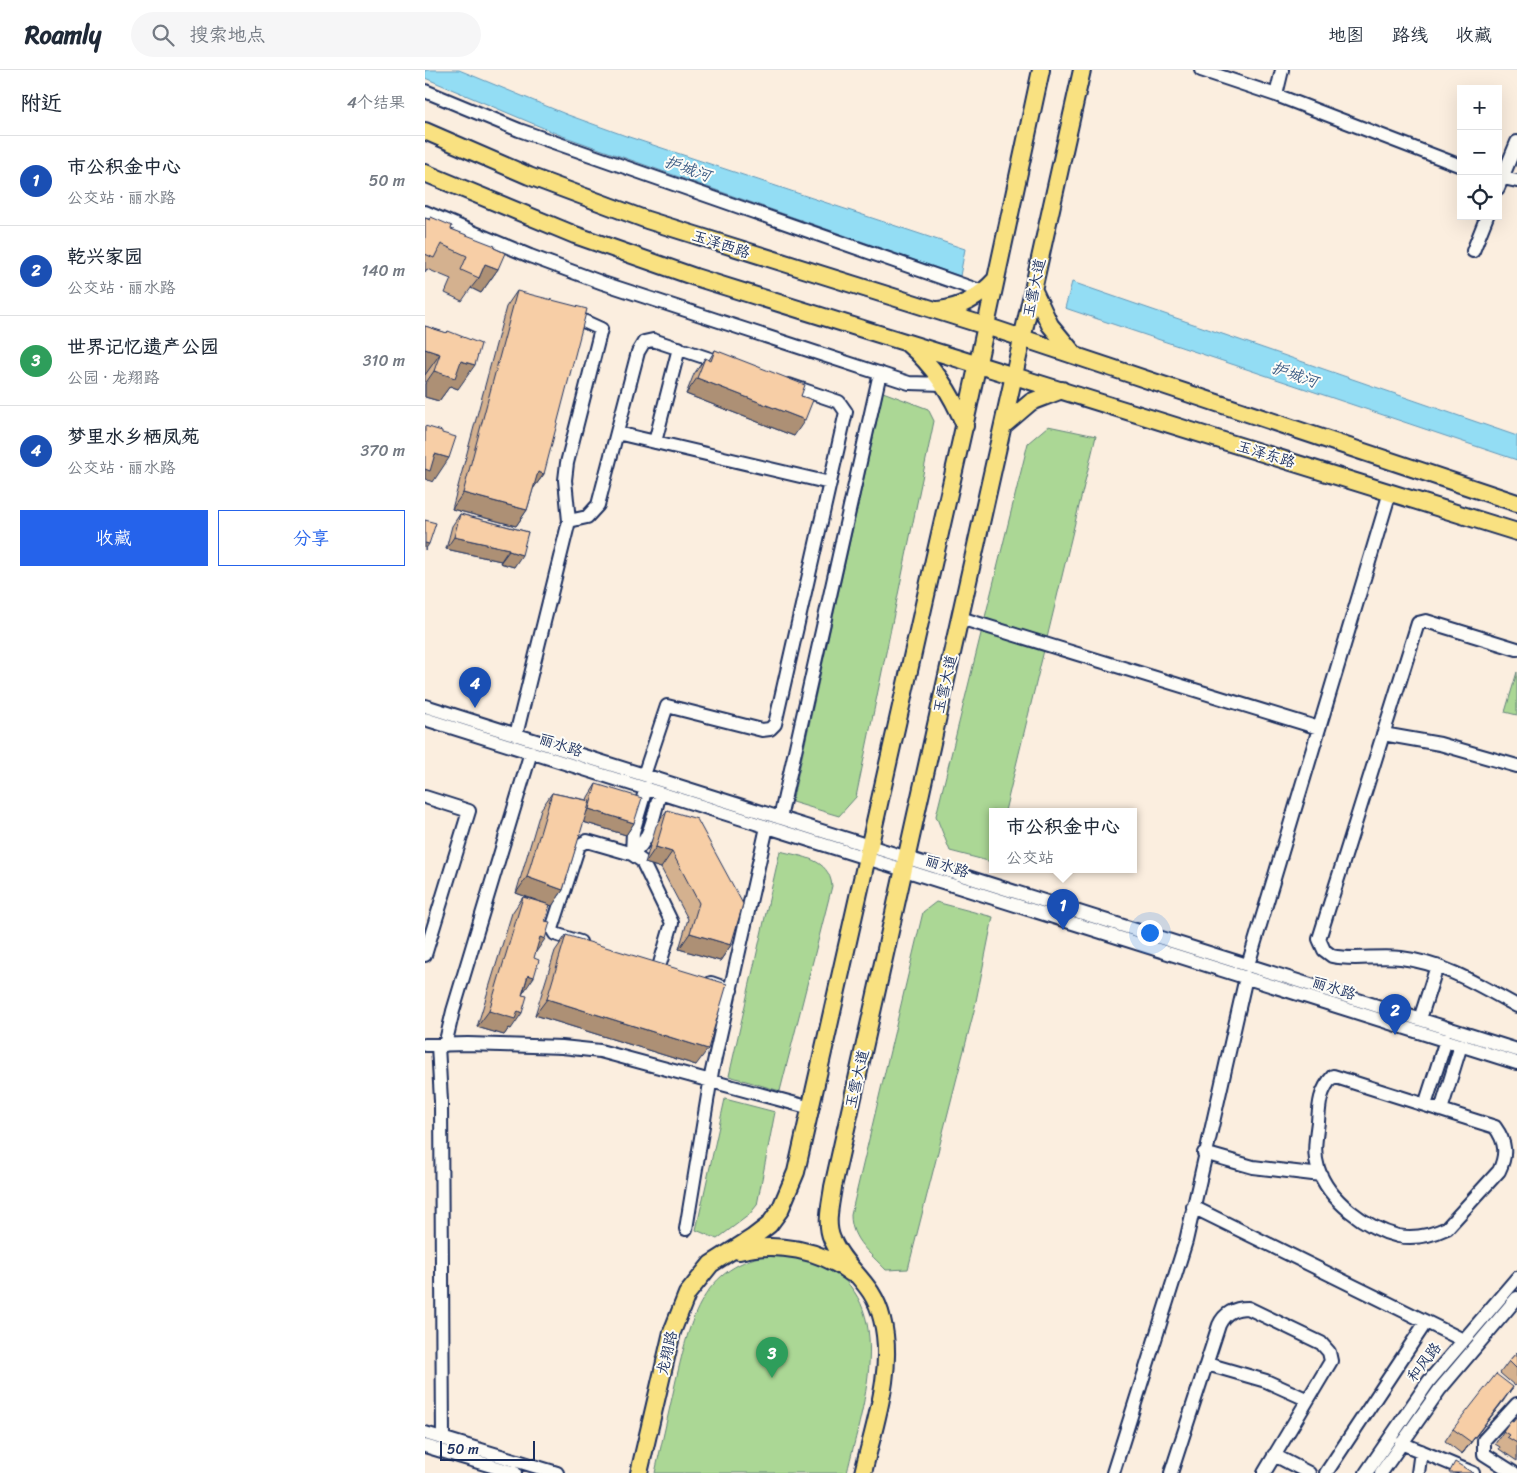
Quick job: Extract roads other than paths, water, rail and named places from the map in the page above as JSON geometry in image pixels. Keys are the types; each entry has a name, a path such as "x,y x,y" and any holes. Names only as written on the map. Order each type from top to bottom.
{"main road":[{"path":"729,1253 761,1232 780,1210 796,1172 965,426 1041,70"},
{"name":"玉雪大道","path":"869,1286 843,1257 832,1239 829,1220 833,1187 1082,70"},
{"name":"玉泽西路","path":"425,131 529,176 647,220 1023,338"},
{"path":"425,174 515,212 626,253 1015,375"},
{"path":"933,310 963,304 983,292 996,279"},
{"path":"1034,291 1051,325 1076,356"},
{"path":"1023,338 1517,503"},
{"path":"904,341 929,364 944,384 965,426"},
{"name":"玉泽东路","path":"1015,375 1517,532"},
{"path":"1004,425 1031,402 1062,390"},
{"path":"729,1253 766,1247 803,1251 845,1268 869,1286 882,1319 886,1354 880,1396 863,1473"},
{"name":"龙翔路","path":"639,1473 676,1318 687,1294 701,1274 711,1264 729,1253"}],"street":[{"path":"1201,70 1276,95 1457,164"},
{"path":"1276,95 1282,70"},
{"path":"425,91 527,133 983,292"},
{"path":"1502,176 1517,142"},
{"path":"1502,181 1517,180"},
{"path":"425,212 530,256 603,283 909,383 944,384"},
{"path":"1473,251 1485,220"},
{"path":"516,735 569,522 565,480 567,463 601,329 559,310"},
{"path":"569,522 587,517 598,505 641,345 653,340 735,367"},
{"path":"655,442 679,348"},
{"path":"780,818 879,373"},
{"path":"644,775 667,706 762,730 770,729 775,724 846,415 845,408 839,402 773,380"},
{"path":"617,433 830,483"},
{"path":"1113,1473 1186,1241 1204,1153 1247,971 1390,492"},
{"path":"960,618 1319,728"},
{"path":"1517,649 1426,621 1418,623 1319,939 1327,954 1336,957 1399,958 1437,966 1467,978 1517,1006"},
{"name":"丽水路","path":"425,706 780,818 869,852"},
{"name":"丽水路","path":"425,719 767,826 905,863 1247,971 1517,1063"},
{"path":"1383,734 1440,744 1517,766"},
{"path":"443,1438 441,1102 436,1045 453,1011 531,752"},
{"path":"632,854 633,832 646,788"},
{"path":"632,854 642,846 647,837 660,793"},
{"path":"425,797 469,811 425,955"},
{"path":"686,1228 711,1081 767,826"},
{"path":"593,946 555,934 552,929 579,845 587,841 632,854 642,861 671,920 671,928 659,967"},
{"path":"1420,1019 1437,966"},
{"name":"丽水路","path":"1247,971 1420,1019 1517,1050"},
{"path":"695,978 731,990"},
{"path":"1425,1105 1446,1040"},
{"path":"436,1045 580,1048 620,1056 811,1108"},
{"path":"1441,1110 1461,1045"},
{"path":"1333,1076 1425,1105 1495,1127 1505,1148 1504,1160 1499,1171 1447,1228 1430,1234 1410,1237 1385,1231 1348,1208 1321,1175 1315,1150 1320,1099 1324,1088 1333,1076"},
{"path":"1204,1153 1253,1167 1321,1175"},
{"path":"1193,1207 1463,1340"},
{"name":"和风路","path":"1366,1473 1406,1413 1463,1340 1517,1278"},
{"name":"和风路","path":"1381,1473 1458,1366 1517,1298"},
{"path":"1171,1473 1221,1320 1233,1310 1248,1308 1321,1343 1329,1352 1331,1361 1306,1399 1264,1473"},
{"path":"1326,1473 1426,1322"},
{"path":"1207,1364 1266,1381 1306,1399"},
{"path":"1514,1473 1484,1454 1483,1447 1484,1440 1516,1407"},
{"path":"425,1433 557,1473"},
{"path":"1401,1443 1473,1473"},
{"path":"425,1446 515,1473"},
{"path":"1418,1473 1421,1451"},
{"path":"1274,1454 1309,1473"}],"water":[{"name":"护城河","path":"425,70 459,70 568,115 626,136 965,249 960,276 560,135 425,78"},
{"name":"护城河","path":"1072,282 1517,436 1517,460 1065,308"}],"place":[{"name":"梦里水乡栖凤苑","path":"475,708"},
{"name":"市公积金中心","path":"1063,930"},
{"name":"乾兴家园","path":"1395,1035"},
{"name":"世界记忆遗产公园","path":"772,1378"}]}
